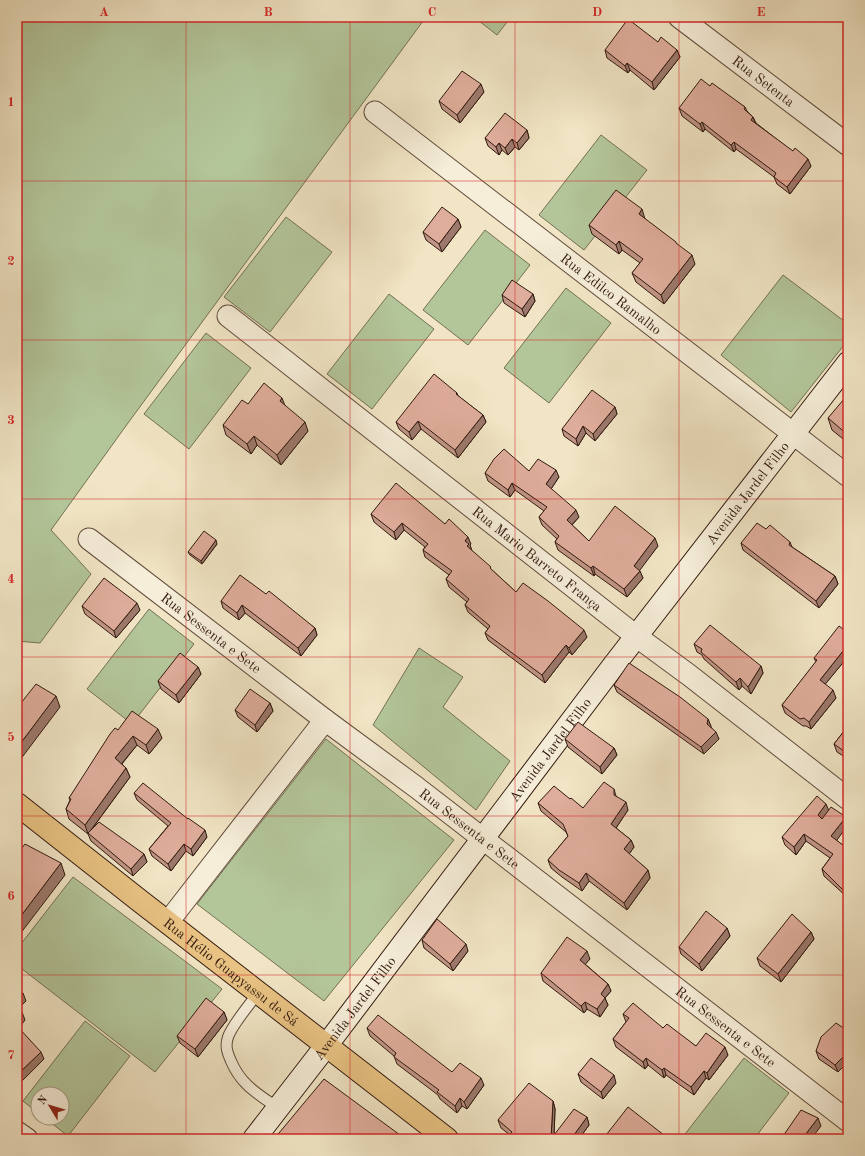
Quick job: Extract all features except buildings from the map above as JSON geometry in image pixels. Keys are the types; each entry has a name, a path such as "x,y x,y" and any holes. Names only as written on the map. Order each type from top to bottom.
{"main road":[{"name":"Avenida Jardel Filho","path":"254,1139 636,636 848,363"},
{"name":"Rua Hélio Guapyassu de Sá","path":"17,804 133,896 447,1139"}],"street":[{"name":"Rua Setenta","path":"680,17 848,145"},
{"name":"Rua Edilco Ramalho","path":"375,112 848,476"},
{"name":"Rua Mario Barreto França","path":"228,316 636,636 689,675 848,799"},
{"name":"Rua Sessenta e Sete","path":"89,539 416,788 848,1121"},
{"path":"168,922 325,720"},
{"path":"17,1132 27,1139"}],"lane":[{"path":"258,993 228,1036 226,1050 235,1071 245,1084 278,1108"}],"green space":[{"path":"17,17 426,17 51,530 91,574 40,643 17,641"},
{"path":"474,17 511,17 497,35"},
{"path":"601,135 647,170 584,250 539,215"},
{"path":"286,217 332,252 270,332 224,297"},
{"path":"485,230 530,265 468,345 423,310"},
{"path":"783,275 848,324 848,340 791,412 721,355"},
{"path":"566,288 611,323 549,403 504,368"},
{"path":"389,294 434,329 372,409 327,374"},
{"path":"206,333 251,368 189,449 144,414"},
{"path":"149,609 194,644 132,724 87,689"},
{"path":"419,648 463,677 443,707 510,761 476,810 373,725"},
{"path":"326,739 454,840 324,1001 197,904"},
{"path":"73,877 222,989 155,1072 17,965 17,949"},
{"path":"85,1021 130,1056 68,1136 55,1126 70,1126 70,1086 35,1086"},
{"path":"744,1058 789,1093 754,1139 683,1139 682,1138"},
{"path":"30,1092 30,1107 23,1101"}]}
